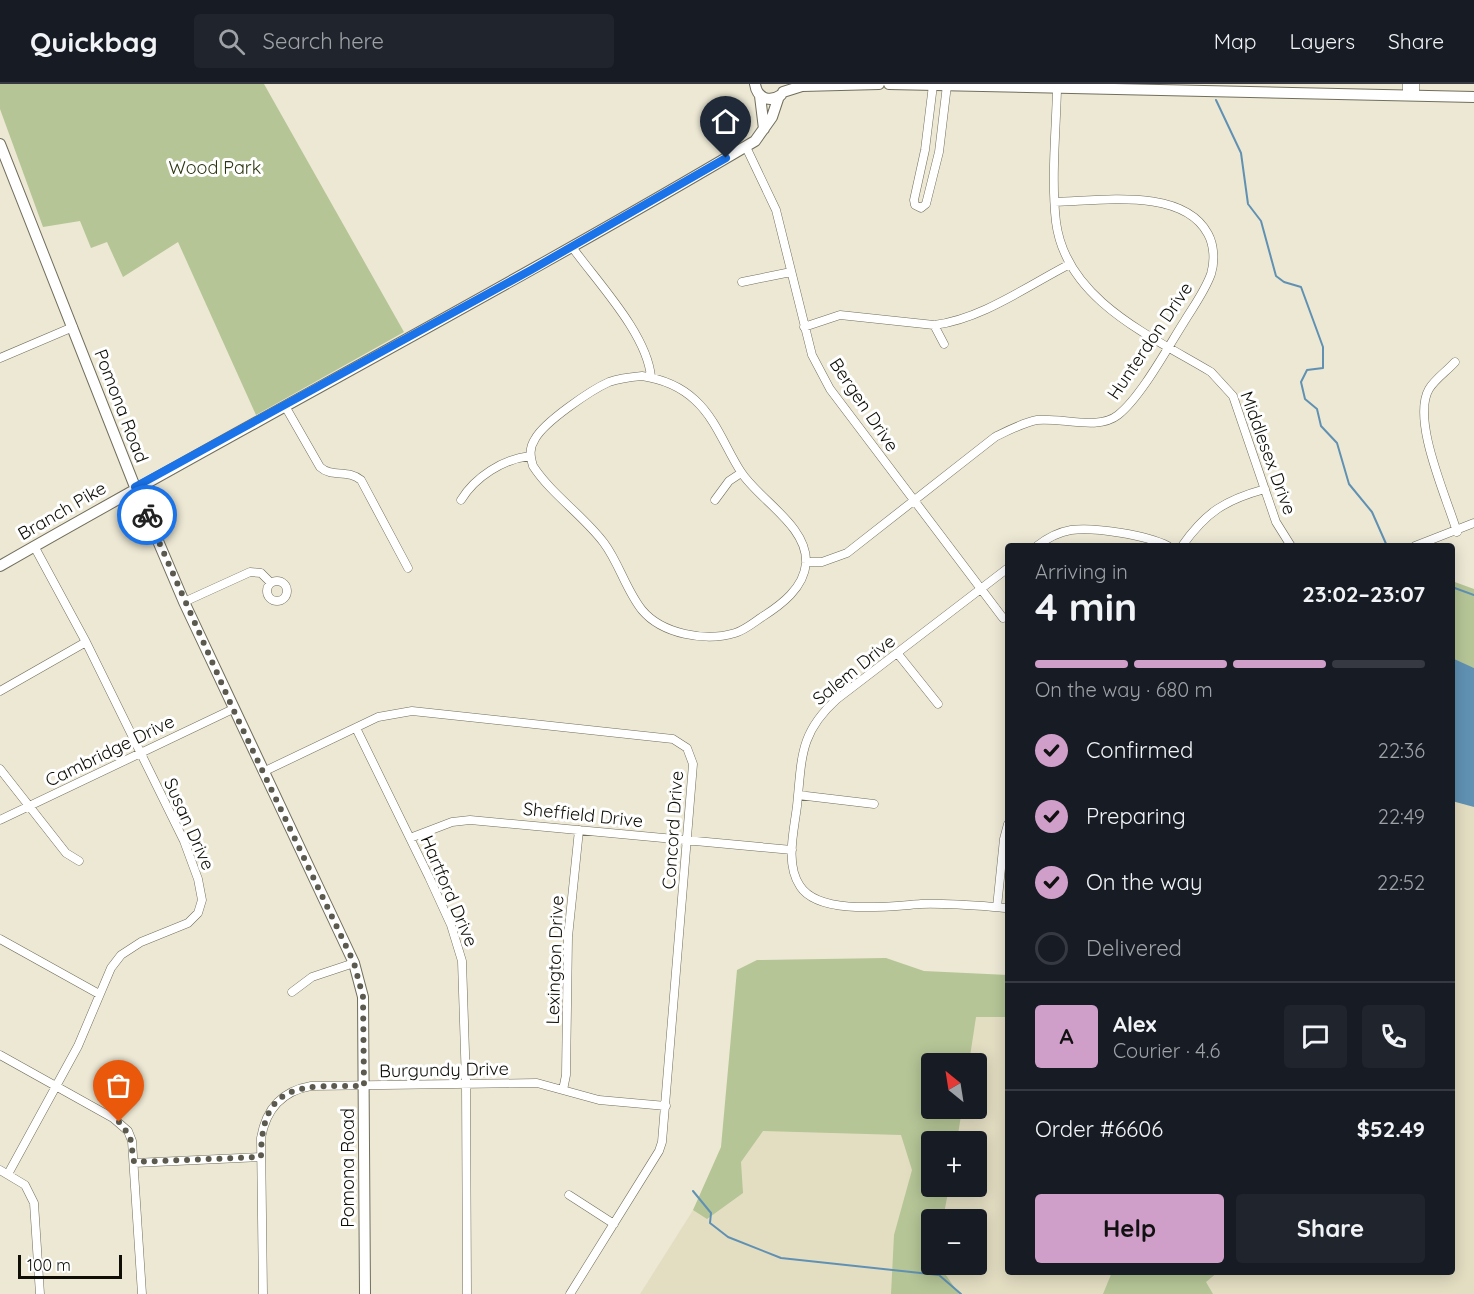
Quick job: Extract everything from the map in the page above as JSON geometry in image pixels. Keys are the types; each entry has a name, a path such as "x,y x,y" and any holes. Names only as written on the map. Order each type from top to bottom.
{"street":[{"path":"743,84 769,99 783,91 802,86 879,84"},
{"path":"889,84 1057,89 1136,87 1411,89 1474,97"},
{"path":"933,85 925,150 914,200 915,205 921,208 927,204 939,152 947,85"},
{"name":"Middlesex Drive","path":"1057,89 1055,202 1058,235 1070,264 1085,287 1104,304 1211,372 1233,396 1276,522 1289,543"},
{"path":"757,90 764,129"},
{"name":"Branch Pike","path":"0,566 135,487 572,247 746,147 755,141 764,129 783,91"},
{"name":"Pomona Road","path":"0,144 135,487 184,602 354,963 363,997 365,1294"},
{"name":"Bergen Drive","path":"746,147 776,210 812,355 830,389 1003,618"},
{"name":"Hunterdon Drive","path":"806,562 837,559 995,437 1017,425 1039,420 1101,422 1117,417 1129,404 1169,347 1211,273 1213,250 1203,226 1190,213 1169,204 1131,201 1055,202"},
{"path":"572,247 642,342 650,361 651,377"},
{"path":"804,327 847,315 934,325 972,315 1070,264"},
{"path":"742,282 791,272"},
{"path":"934,325 944,344"},
{"path":"0,358 73,327"},
{"path":"1455,362 1430,388 1423,412 1428,439 1457,532"},
{"path":"642,376 674,385 696,401 709,416 741,473 799,537 806,562 803,576 794,591 774,610 743,630 717,636 669,629 654,622 642,609 606,545 538,475 530,456 531,446 540,432 584,396 611,382 642,376"},
{"path":"285,406 320,467 328,473 351,474 361,480 408,568"},
{"path":"461,500 468,489 490,471 520,457 530,456"},
{"path":"715,500 729,481 741,473"},
{"path":"1184,543 1205,517 1218,507 1239,496 1265,489"},
{"path":"1424,543 1457,532 1474,523"},
{"path":"1042,543 1071,530 1148,539 1159,543"},
{"name":"Susan Drive","path":"8,1174 78,1046 111,968 121,955 141,942 188,923 198,913 202,900 198,879 184,841 86,642 34,546"},
{"name":"Salem Drive","path":"1005,570 837,699 812,724 803,749 792,850 794,873 804,892 823,903 888,909 921,904 1005,908"},
{"path":"184,602 250,572 261,573 271,583"},
{"path":"0,691 86,642"},
{"path":"898,654 938,704"},
{"name":"Cambridge Drive","path":"0,820 233,709"},
{"name":"Concord Drive","path":"263,772 378,717 412,711 673,739 687,748 693,764 688,842 666,1106 659,1151 570,1294"},
{"name":"Hartford Drive","path":"356,728 451,925 462,961 466,1083 467,1294"},
{"path":"0,769 66,853 79,861"},
{"path":"798,795 874,804"},
{"name":"Sheffield Drive","path":"410,838 452,822 471,820 792,850"},
{"name":"Lexington Drive","path":"562,1090 566,1075 568,937 579,830"},
{"path":"997,907 1005,835"},
{"path":"0,939 99,994"},
{"path":"292,992 306,980 354,963"},
{"path":"0,1055 124,1126 130,1136 134,1162 142,1294"},
{"name":"Burgundy Drive","path":"263,1294 261,1157 264,1123 274,1104 285,1095 311,1086 537,1083 599,1100 666,1106"},
{"path":"134,1162 261,1157"},
{"path":"0,1170 25,1185 34,1203 40,1294"},
{"path":"569,1195 614,1224"}],"shaded area":[{"path":"1474,627 1474,1294 640,1294 844,971 1005,977 1005,1275 1455,1275 1455,629"}],"green space":[{"name":"Wood Park","path":"0,84 264,84 404,332 256,415 178,242 123,277 107,242 91,248 80,221 43,227 0,109"},
{"path":"1455,582 1474,589 1474,668 1455,661"},
{"path":"886,958 924,971 1005,975 1005,1017 976,1017 971,1053 921,1053 921,1119 960,1119 959,1131 921,1131 921,1197 947,1197 945,1209 921,1209 921,1275 946,1275 959,1294 891,1294 894,1235 912,1170 901,1135 763,1131 741,1162 743,1193 707,1219 693,1210 721,1147 737,970 757,960"},
{"path":"1111,1275 1214,1275 1206,1282 1213,1294 1103,1294"}],"water":[{"path":"1455,659 1474,668 1474,807 1455,802"}],"waterway":[{"path":"1216,100 1241,153 1248,204 1261,221 1276,276 1284,282 1301,287 1323,347 1323,368 1307,370 1301,382 1305,399 1317,409 1321,426 1337,443 1349,484 1372,512 1386,543"},
{"path":"1455,588 1474,595"},
{"path":"693,1191 711,1213 710,1223 728,1237 781,1258 939,1275 961,1294"}],"way so far":[{"path":"119,1122 128,1131 132,1141 134,1162 261,1157 261,1138 266,1116 274,1104 285,1095 311,1086 364,1086 363,997 354,963 233,709 147,515"}],"route":[{"path":"147,515 135,487 531,270 726,158"}]}
